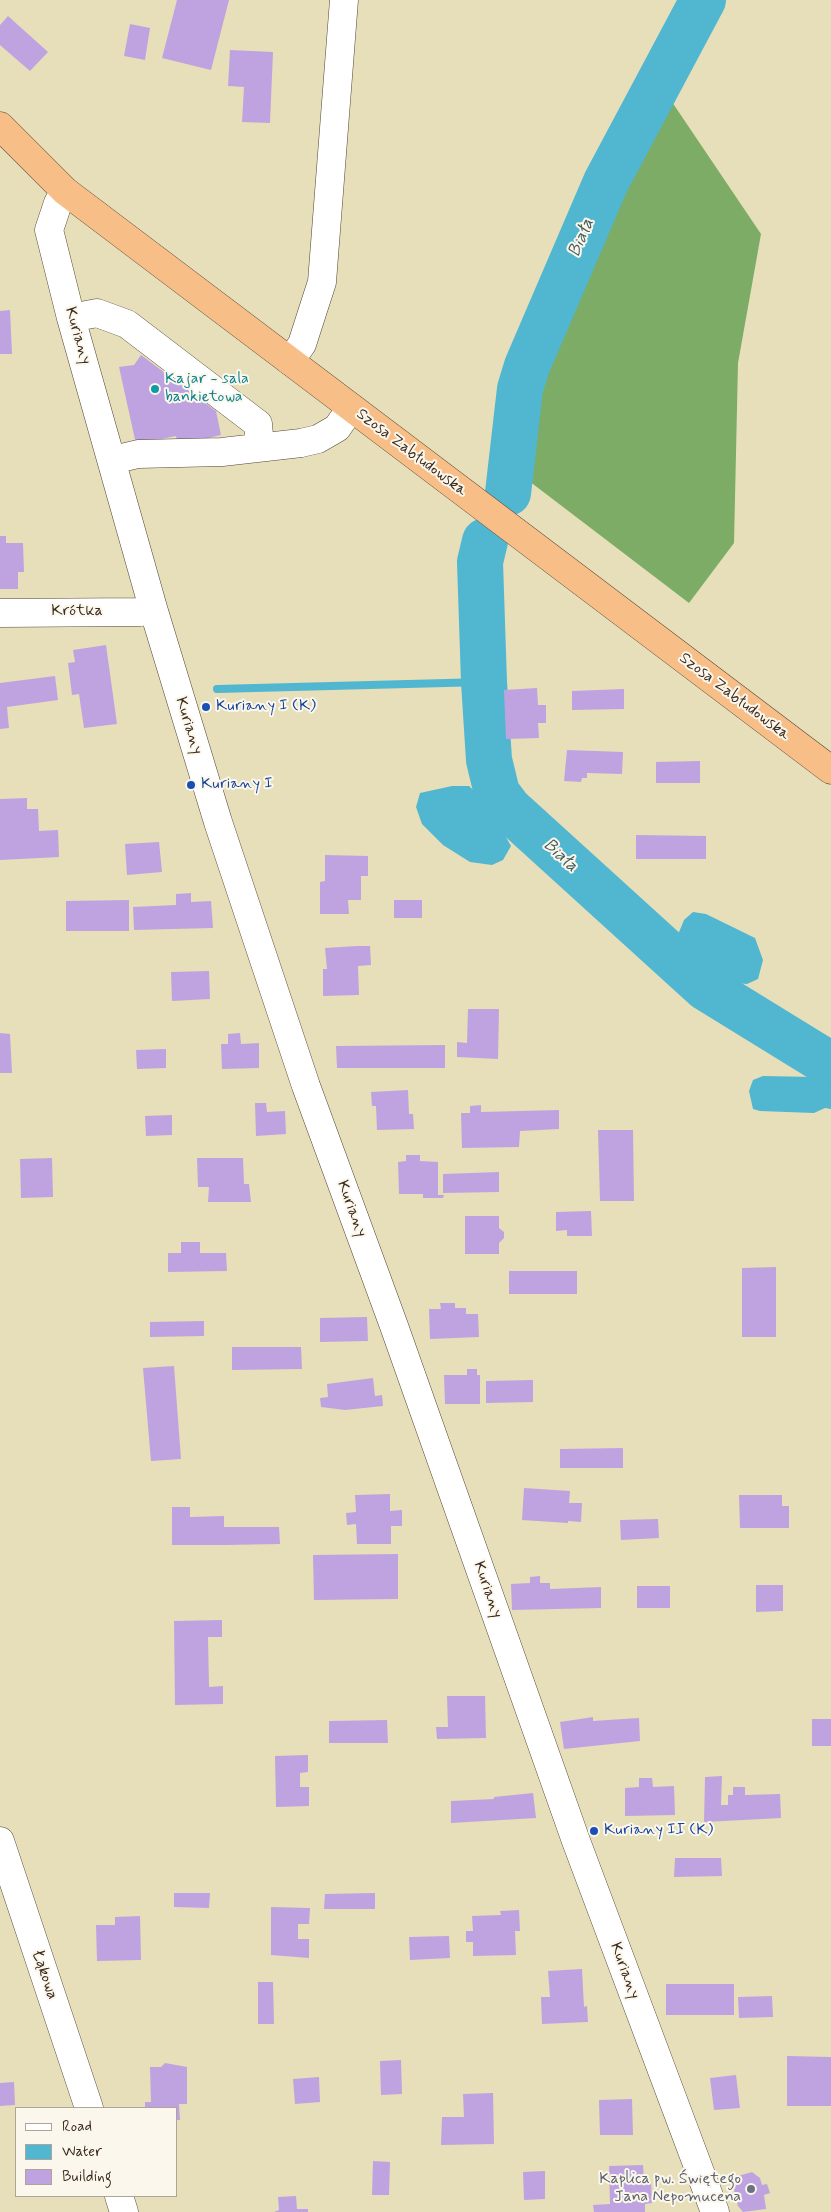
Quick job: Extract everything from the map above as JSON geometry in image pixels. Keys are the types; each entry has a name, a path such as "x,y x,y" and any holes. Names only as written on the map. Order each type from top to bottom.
{"highway":[{"name":"Szosa Zabłudowska","path":"0,126 65,191 831,770"}],"street":[{"path":"290,361 302,344 322,282 344,0"},
{"name":"Kuriany","path":"65,191 58,203 49,230 71,318 113,460 153,608 218,822 306,1086 397,1336 576,1841 715,2212"},
{"path":"71,318 97,313 127,324 258,424 260,448"},
{"path":"113,460 138,454 222,452 301,443 318,438 337,428 351,408"},
{"name":"Krótka","path":"0,612 140,612 153,608"},
{"name":"Łąkowa","path":"0,1841 89,2107"},
{"path":"118,2197 124,2212"}],"green space":[{"path":"672,102 761,234 738,363 734,543 689,603 529,481 533,389 602,215"}],"water":[{"path":"452,786 469,786 486,802 511,846 503,860 492,865 470,862 443,845 422,824 416,807 420,793"},
{"path":"693,912 706,914 755,938 763,960 758,979 747,984 725,982 677,937 684,920"},
{"path":"763,1076 831,1079 831,1109 825,1108 814,1113 760,1111 753,1109 749,1091 753,1080"}],"building":[{"path":"177,0 229,0 211,70 162,58"},
{"path":"8,16 48,52 30,71 0,45 0,25"},
{"path":"130,24 150,28 145,60 124,56"},
{"path":"230,50 273,52 270,123 242,122 244,87 228,86"},
{"path":"10,310 12,354 0,354 0,311"},
{"name":"Kajar - sala bankietowa","path":"141,355 216,411 221,435 178,445 176,436 136,444 119,367 134,365"},
{"path":"0,536 6,536 6,543 23,543 24,572 18,572 18,589 0,589"},
{"path":"106,645 117,724 84,728 79,694 72,695 68,663 75,662 73,650"},
{"path":"55,676 58,700 7,707 9,728 0,729 0,683"},
{"path":"537,688 538,705 546,705 546,723 538,723 539,738 506,739 504,690"},
{"path":"624,689 624,709 572,710 572,691"},
{"path":"567,750 623,752 622,774 587,773 587,778 582,778 581,782 564,781"},
{"path":"700,761 700,783 656,783 656,762"},
{"path":"27,798 27,809 38,809 39,831 58,830 59,857 0,860 0,799"},
{"path":"636,835 706,836 706,859 636,859"},
{"path":"159,842 162,872 127,875 125,844"},
{"path":"325,855 368,856 368,876 361,876 361,900 348,900 349,914 320,914 320,882 325,881"},
{"path":"191,893 191,902 211,901 213,928 134,930 133,907 176,905 176,894"},
{"path":"129,900 129,931 66,931 66,901"},
{"path":"394,900 422,900 422,918 394,918"},
{"path":"370,946 371,965 358,966 359,995 323,996 323,969 327,969 325,948"},
{"path":"209,971 210,999 172,1001 171,972"},
{"path":"468,1009 499,1009 498,1059 457,1057 457,1042 467,1043"},
{"path":"0,1033 10,1034 12,1073 0,1073"},
{"path":"240,1033 241,1044 259,1043 259,1068 222,1069 221,1044 228,1044 228,1034"},
{"path":"445,1045 445,1068 337,1068 336,1046"},
{"path":"166,1049 166,1068 137,1069 136,1050"},
{"path":"408,1090 409,1114 413,1114 414,1129 377,1130 376,1106 372,1106 371,1092"},
{"path":"255,1103 266,1103 267,1112 285,1111 286,1134 256,1136"},
{"path":"481,1105 481,1112 559,1110 559,1129 520,1131 519,1147 462,1148 461,1113 470,1113 470,1106"},
{"path":"172,1115 172,1135 146,1136 145,1116"},
{"path":"598,1130 633,1130 634,1201 600,1201"},
{"path":"406,1155 420,1155 420,1161 438,1162 438,1195 444,1195 443,1198 423,1198 423,1194 399,1194 398,1162 406,1161"},
{"path":"52,1158 53,1197 21,1198 20,1159"},
{"path":"197,1158 243,1158 244,1184 249,1184 251,1202 208,1202 209,1187 198,1187"},
{"path":"499,1172 499,1192 443,1193 443,1174"},
{"path":"591,1211 592,1236 567,1236 567,1230 556,1231 556,1212"},
{"path":"465,1216 499,1216 499,1228 504,1232 504,1238 499,1243 499,1254 465,1254"},
{"path":"181,1242 200,1242 200,1253 226,1253 227,1271 168,1272 168,1253 181,1253"},
{"path":"776,1267 776,1337 742,1337 742,1268"},
{"path":"509,1271 577,1271 577,1294 509,1294"},
{"path":"440,1303 455,1303 455,1308 466,1308 466,1314 478,1314 479,1337 430,1339 429,1309 441,1309"},
{"path":"367,1317 368,1341 320,1342 320,1318"},
{"path":"204,1321 204,1336 150,1337 150,1322"},
{"path":"232,1347 301,1347 302,1369 232,1370"},
{"path":"174,1366 181,1459 151,1461 143,1368"},
{"path":"467,1369 477,1369 477,1375 480,1375 480,1404 445,1404 444,1375 467,1375"},
{"path":"373,1378 375,1396 382,1395 383,1406 345,1410 321,1407 320,1398 328,1397 327,1384"},
{"path":"533,1380 533,1402 486,1403 486,1381"},
{"path":"623,1448 623,1468 560,1468 560,1449"},
{"path":"524,1488 570,1491 569,1503 582,1503 581,1522 522,1520"},
{"path":"390,1494 390,1511 402,1510 402,1526 391,1526 391,1544 357,1544 356,1524 347,1525 346,1513 356,1512 355,1495"},
{"path":"739,1495 782,1495 782,1506 789,1506 789,1528 740,1528"},
{"path":"172,1507 190,1507 190,1517 224,1516 224,1527 279,1527 280,1544 172,1545"},
{"path":"658,1519 659,1538 621,1540 620,1520"},
{"path":"398,1554 398,1599 314,1600 313,1555"},
{"path":"540,1576 540,1583 550,1583 550,1589 601,1587 601,1608 512,1610 511,1584 530,1583 530,1577"},
{"path":"756,1585 783,1585 783,1611 756,1612"},
{"path":"637,1586 670,1586 670,1608 637,1608"},
{"path":"222,1620 222,1637 208,1637 209,1687 223,1686 223,1704 175,1705 174,1621"},
{"path":"447,1696 485,1696 486,1738 437,1739 436,1727 448,1727"},
{"path":"593,1717 593,1721 639,1718 640,1741 564,1749 560,1722"},
{"path":"812,1719 831,1719 831,1746 812,1746"},
{"path":"387,1720 388,1743 329,1743 329,1721"},
{"path":"308,1755 308,1772 300,1773 300,1787 309,1787 309,1806 276,1807 275,1756"},
{"path":"722,1776 721,1805 728,1805 728,1795 733,1795 733,1787 745,1787 745,1795 780,1794 781,1818 704,1822 705,1777"},
{"path":"639,1778 652,1778 653,1787 674,1786 675,1815 625,1816 625,1788 639,1787"},
{"path":"533,1793 536,1818 451,1823 451,1801 494,1799 494,1797"},
{"path":"675,1858 721,1858 722,1876 674,1877"},
{"path":"174,1893 210,1893 209,1908 174,1907"},
{"path":"375,1893 375,1909 324,1909 325,1894"},
{"path":"271,1907 310,1908 309,1924 298,1924 298,1939 309,1939 309,1958 271,1955"},
{"path":"519,1910 520,1931 515,1931 516,1955 473,1956 473,1942 466,1942 466,1931 473,1931 472,1916 501,1915 500,1911"},
{"path":"140,1916 141,1960 97,1961 96,1925 115,1925 115,1917"},
{"path":"449,1936 450,1958 410,1960 409,1937"},
{"path":"582,1969 584,2007 587,2006 588,2022 542,2024 541,1997 550,1997 548,1971"},
{"path":"258,1982 273,1982 274,2024 258,2024"},
{"path":"666,1984 734,1984 734,2015 666,2015"},
{"path":"772,1996 773,2017 739,2018 738,1997"},
{"path":"787,2056 831,2057 831,2106 787,2106"},
{"path":"401,2060 402,2094 381,2095 380,2061"},
{"path":"165,2063 187,2067 187,2104 179,2104 180,2120 178,2120 178,2107 145,2107 145,2102 151,2102 150,2067 161,2067"},
{"path":"736,2075 740,2108 714,2110 710,2078"},
{"path":"319,2077 320,2102 295,2104 293,2079"},
{"path":"14,2082 15,2105 0,2106 0,2083"},
{"path":"493,2093 494,2144 441,2145 442,2117 464,2117 463,2094"},
{"path":"632,2099 633,2135 600,2135 599,2100"},
{"path":"373,2161 390,2162 389,2195 372,2195"},
{"path":"643,2165 644,2181 651,2181 652,2203 645,2204 645,2212 594,2212 593,2205 610,2204 609,2166"},
{"path":"545,2171 545,2199 524,2200 523,2172"},
{"name":"Kaplica pw. Świętego Jana Nepomucena","path":"752,2172 760,2178 762,2185 767,2184 770,2193 764,2195 766,2209 743,2212 738,2206 731,2178"},
{"path":"296,2196 297,2209 308,2209 308,2212 274,2212 279,2210 278,2197"}],"waterway":[{"name":"Biała","path":"508,493 520,389 527,366 606,182 703,0"},
{"name":"Biała","path":"485,541 480,562 484,682 489,760 497,793 509,809 706,988 831,1065"},
{"path":"217,689 484,682"}],"place":[{"name":"Kajar - sala bankietowa","path":"155,389"},
{"name":"Kuriany I (K)","path":"206,707"},
{"name":"Kuriany I","path":"191,785"},
{"name":"Kuriany II (K)","path":"594,1831"},
{"name":"Kaplica pw. Świętego Jana Nepomucena","path":"751,2189"}]}
